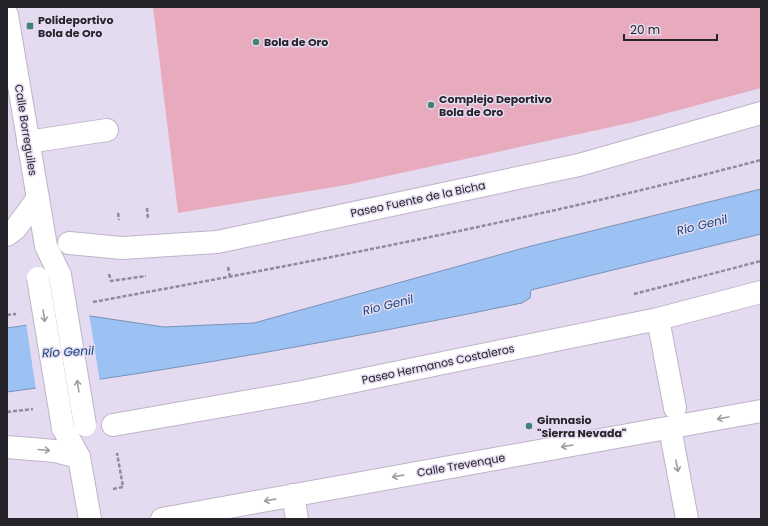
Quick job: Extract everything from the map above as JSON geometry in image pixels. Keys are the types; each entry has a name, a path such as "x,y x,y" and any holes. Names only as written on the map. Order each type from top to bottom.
{"street":[{"name":"Calle Borreguiles","path":"7,15 46,246 60,275 85,425 79,457"},
{"name":"Paseo Fuente de la Bicha","path":"69,243 122,248 216,242 579,165 761,113"},
{"path":"28,142 107,130"},
{"path":"7,235 16,228 38,198"},
{"name":"Calle Borreguiles","path":"46,246 38,278 63,428 79,457"},
{"name":"Paseo Hermanos Costaleros","path":"113,426 309,390 658,319 761,292"},
{"path":"658,319 687,519"},
{"name":"Calle Trevenque","path":"162,519 204,515 293,495 672,418 761,411"},
{"path":"7,447 54,451 79,457 90,519"},
{"path":"293,495 297,519"}],"path":[{"path":"86,303 238,276 519,220 761,160"},
{"path":"7,315 21,313"},
{"path":"7,412 37,409"},
{"path":"111,490 123,487 113,426"}],"shaded area":[{"name":"Complejo Deportivo Bola de Oro","path":"153,7 761,7 761,88 634,122 346,185 178,213"}],"water":[{"name":"Río Genil","path":"761,189 761,234 531,290 530,298 522,303 394,329 265,352 136,374 7,392 7,328 90,316 164,327 254,323 531,246"}],"pier":[{"path":"89,314 100,382 36,390 26,323"}],"place":[{"name":"Polideportivo Bola de Oro","path":"30,26"},
{"name":"Bola de Oro","path":"256,42"},
{"name":"Complejo Deportivo Bola de Oro","path":"431,105"},
{"name":"Gimnasio \"Sierra Nevada\"","path":"529,426"}]}
